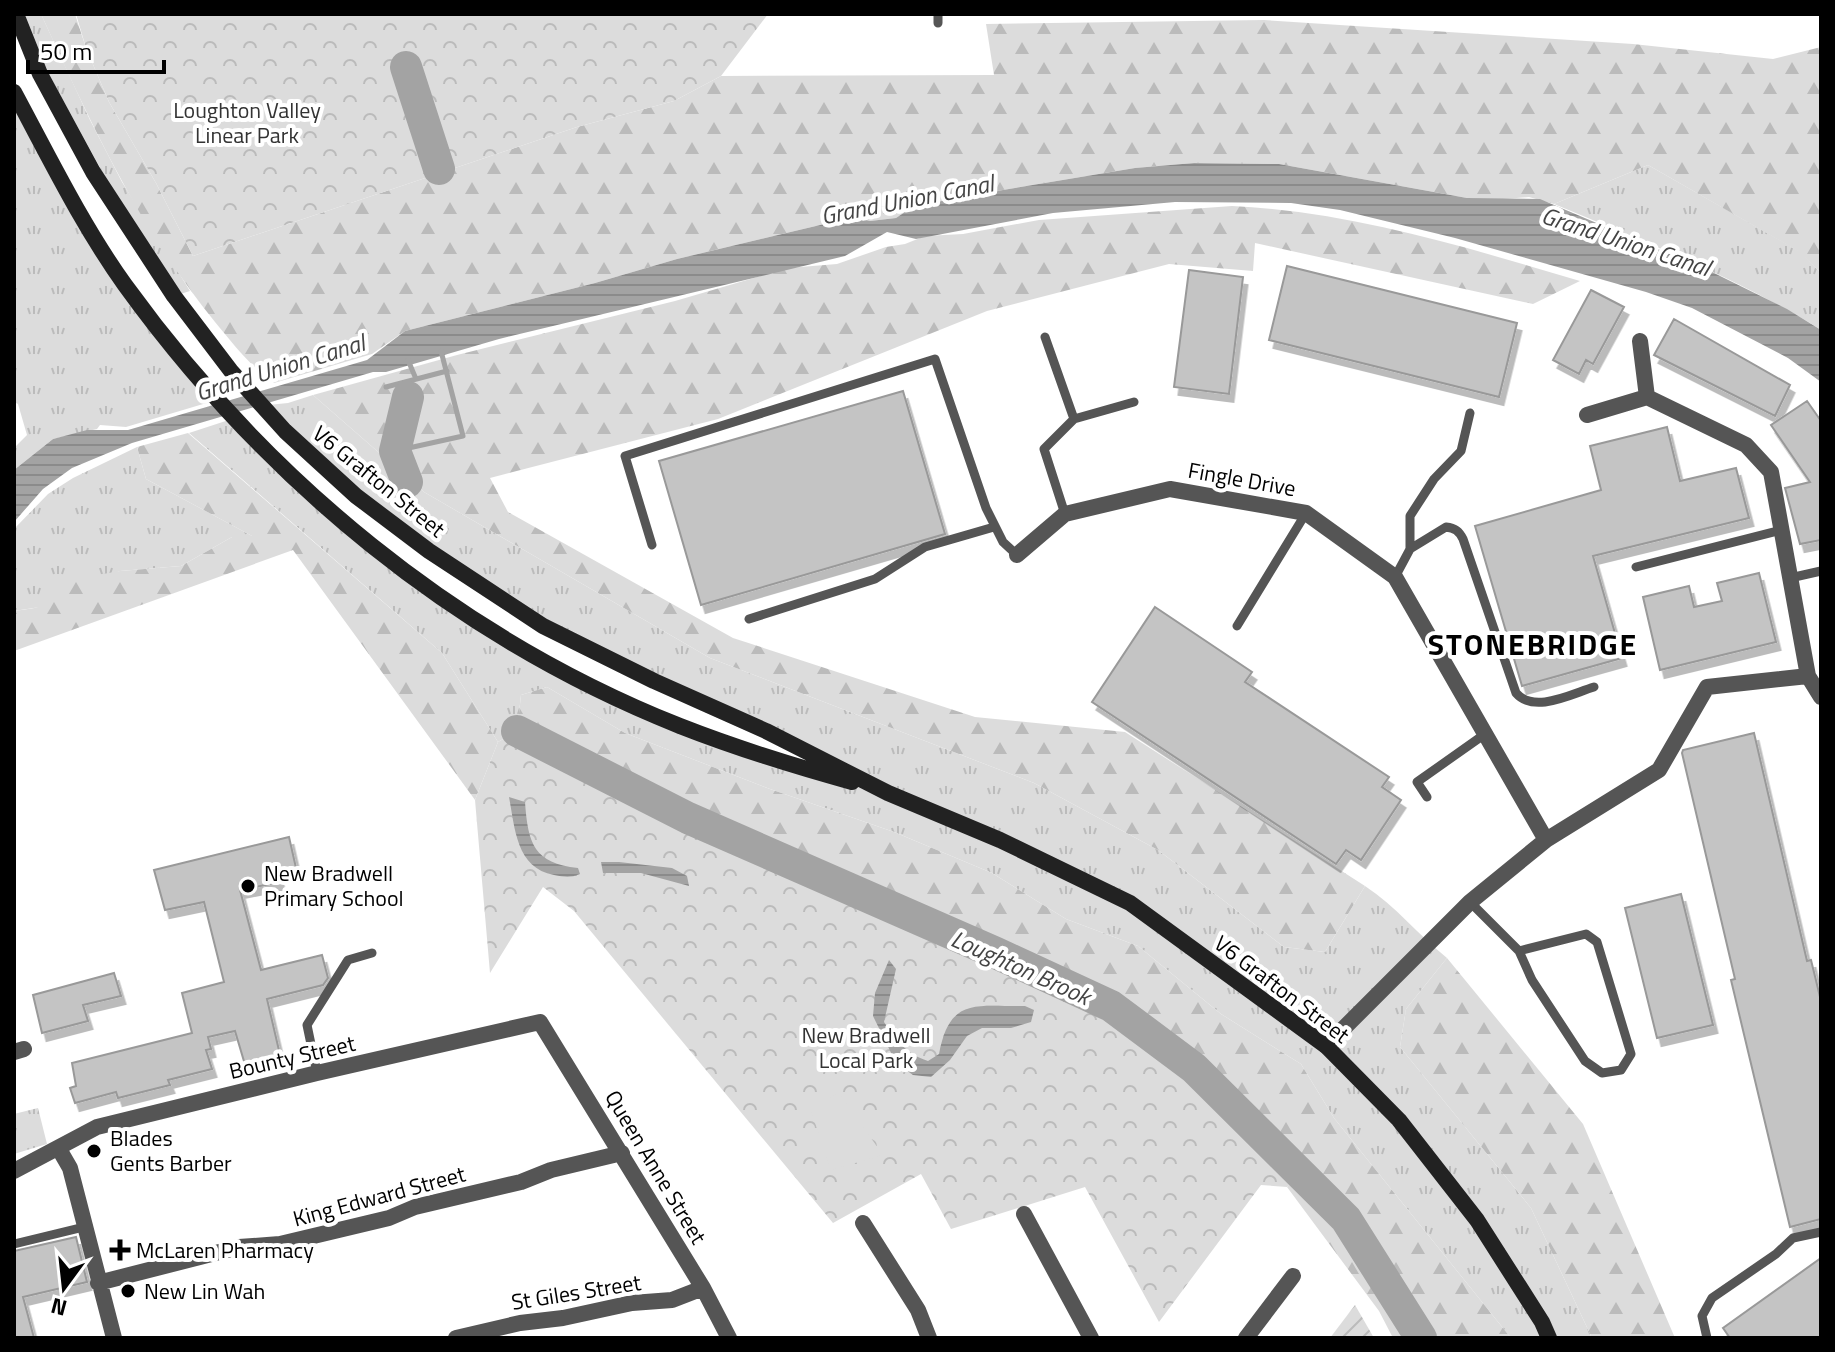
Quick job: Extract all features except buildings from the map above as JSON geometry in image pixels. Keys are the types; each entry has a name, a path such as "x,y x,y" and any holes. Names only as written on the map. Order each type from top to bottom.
{"street":[{"name":"V6 Grafton Street","path":"16,14 40,74 93,172 174,296 231,371 274,419 356,496 429,551 543,626 654,681 766,731 888,793 1000,840 1130,903 1326,1046 1399,1120 1477,1220 1549,1338"},
{"name":"V6 Grafton Street","path":"14,92 67,191 124,284 245,431 362,540 412,578 501,636 588,684 678,725 762,756 888,793"},
{"path":"1640,341 1647,397"},
{"path":"1587,415 1647,397 1746,445 1771,472 1808,676 1821,697"},
{"name":"Fingle Drive","path":"1017,555 1065,514 1170,489 1306,513 1395,577 1546,840"},
{"path":"1326,1046 1470,902 1546,840 1659,770 1707,687 1808,676"},
{"name":"Bounty Street","path":"14,1171 97,1127 540,1022"},
{"name":"Queen Anne Street","path":"540,1022 703,1288 729,1338"},
{"path":"59,1149 70,1168 114,1338"},
{"name":"King Edward Street","path":"98,1283 239,1247 280,1244 389,1218 415,1207 521,1182 551,1170 622,1153"},
{"path":"1024,1214 1091,1338"},
{"path":"863,1223 918,1310 929,1338"},
{"path":"1246,1338 1293,1276"},
{"name":"St Giles Street","path":"456,1338 632,1303 672,1300 703,1288"}],"lane":[{"path":"1045,337 1074,419"},
{"path":"652,545 625,456 935,359 994,527 1003,542 1017,555"},
{"path":"1065,514 1044,449 1074,419 1134,402"},
{"path":"1395,577 1410,549 1410,516 1434,479 1461,451 1470,413"},
{"path":"1237,626 1306,513"},
{"path":"749,619 875,579 925,547 994,527"},
{"path":"1410,549 1446,527 1459,532 1520,698 1536,704 1594,687"},
{"path":"1636,567 1781,530"},
{"path":"1790,578 1821,571"},
{"path":"1427,797 1417,782 1485,734"},
{"path":"1470,902 1519,951 1532,980 1585,1061 1602,1073 1621,1070 1631,1054 1597,942 1586,934 1519,951"},
{"path":"317,1073 307,1025 348,960 372,953"},
{"path":"14,1244 84,1227"},
{"path":"1707,1338 1702,1316 1712,1298 1776,1254 1793,1238 1821,1232"}],"green space":[{"path":"16,14 41,14 122,182 190,291 174,296 156,270"},
{"path":"41,14 75,14 109,102 156,183 193,256 577,127 674,101 721,76 994,75 986,24 1264,20 1633,44 1773,59 1821,47 1821,273 1798,251 1648,165 1554,204 1529,197 1467,198 1279,164 1194,163 1135,168 949,199 908,210 896,218 870,221 854,217 677,259 405,331 372,354 274,383 229,339 163,250 118,174"},
{"name":"Loughton Valley Linear Park","path":"76,14 768,14 721,76 674,101 577,127 193,256 156,183 109,102 86,48"},
{"path":"14,92 124,284 220,399 126,427 100,425 97,429 53,439 14,470 14,448 27,435 18,404 14,402"},
{"path":"1648,165 1799,251 1821,273 1821,330 1724,277 1554,204"},
{"path":"1232,206 1365,223 1580,281 1533,304 1255,243 1253,271 1169,264 987,311 718,419 490,478 508,512 733,638 975,717 1125,732 1365,886 1325,952 1284,947 1158,850 1034,783 710,658 424,492 313,395 457,355 675,301 788,268 837,264 925,236 963,234 1039,220"},
{"path":"313,395 424,492 710,658 1034,783 1158,850 1284,947 1325,952 1365,886 1376,894 1447,958 1406,1009 1400,1047 1531,1208 1592,1338 1511,1338 1334,1118 1301,1064 1221,1014 1138,946 1066,919 992,873 894,832 770,789 625,733 547,687 521,695 517,731 498,742 442,653 189,433 241,416 283,469 501,636 678,725 880,790 693,707 429,551 258,406 288,403"},
{"path":"188,433 442,653 498,742 475,800 293,550 14,651 14,611 45,605 55,597 64,581 120,571 181,566 232,537 252,536 146,479 137,447"},
{"path":"137,447 146,479 254,537 232,537 181,566 120,571 57,596 47,606 14,611 14,529 48,494 73,478"},
{"path":"547,687 625,733 770,789 894,832 992,873 1066,919 1138,946 1221,1014 1301,1064 1334,1118 1511,1338 1393,1338 1379,1311 1287,1187 1299,1173 1194,1068 1111,1006 688,818 517,731 521,695"},
{"name":"New Bradwell Local Park","path":"517,731 688,818 1111,1006 1194,1068 1300,1173 1287,1187 1261,1185 1159,1322 1085,1187 951,1229 921,1174 833,1223 574,911 543,887 490,973 475,800 498,742"},
{"path":"1447,958 1583,1124 1675,1338 1592,1338 1531,1208 1400,1047 1406,1009"},
{"path":"839,1093 883,1155 831,1170 810,1108"},
{"path":"38,1108 47,1144 14,1154 14,1114"},
{"path":"1355,1305 1374,1338 1330,1338"}],"water":[{"name":"Grand Union Canal","path":"1194,163 1279,164 1467,198 1540,199 1712,272 1787,309 1821,330 1821,382 1788,358 1692,308 1455,238 1340,210 1291,203 1175,202 1053,213 916,239 887,232 845,256 499,339 386,372 373,372 132,443 72,468 43,489 14,522 14,470 53,439 87,430 128,430 367,360 405,331 677,259 854,217 870,221 896,218 908,210 949,199 1135,168"},
{"path":"509,797 525,802 528,829 536,849 552,861 578,868 580,874 567,877 554,875 532,864 520,845"},
{"path":"601,862 672,868 687,876 689,886 641,873 603,873"},
{"path":"889,960 896,969 884,1022 903,1046 920,1058 928,1061 939,1054 950,1022 968,1009 979,1006 1025,1006 1034,1010 1031,1022 1011,1028 982,1028 967,1036 950,1060 931,1077 913,1075 896,1063 873,1016 875,993"}],"waterway":[{"name":"Loughton Brook","path":"406,67 439,169"},
{"path":"395,451 463,436 441,351"},
{"name":"Loughton Brook","path":"408,360 416,379"},
{"path":"386,387 447,371"},
{"name":"Loughton Brook","path":"407,482 395,451 408,397"},
{"name":"Loughton Brook","path":"517,731 688,818 1111,1006 1194,1068 1346,1219 1421,1338"}],"place":[{"name":"New Bradwell Primary School","path":"248,886"},
{"name":"Blades Gents Barber","path":"94,1151"},
{"name":"McLaren Pharmacy","path":"120,1250"},
{"name":"New Lin Wah","path":"128,1291"}],"district":[{"name":"STONEBRIDGE","path":"1533,644"}]}
